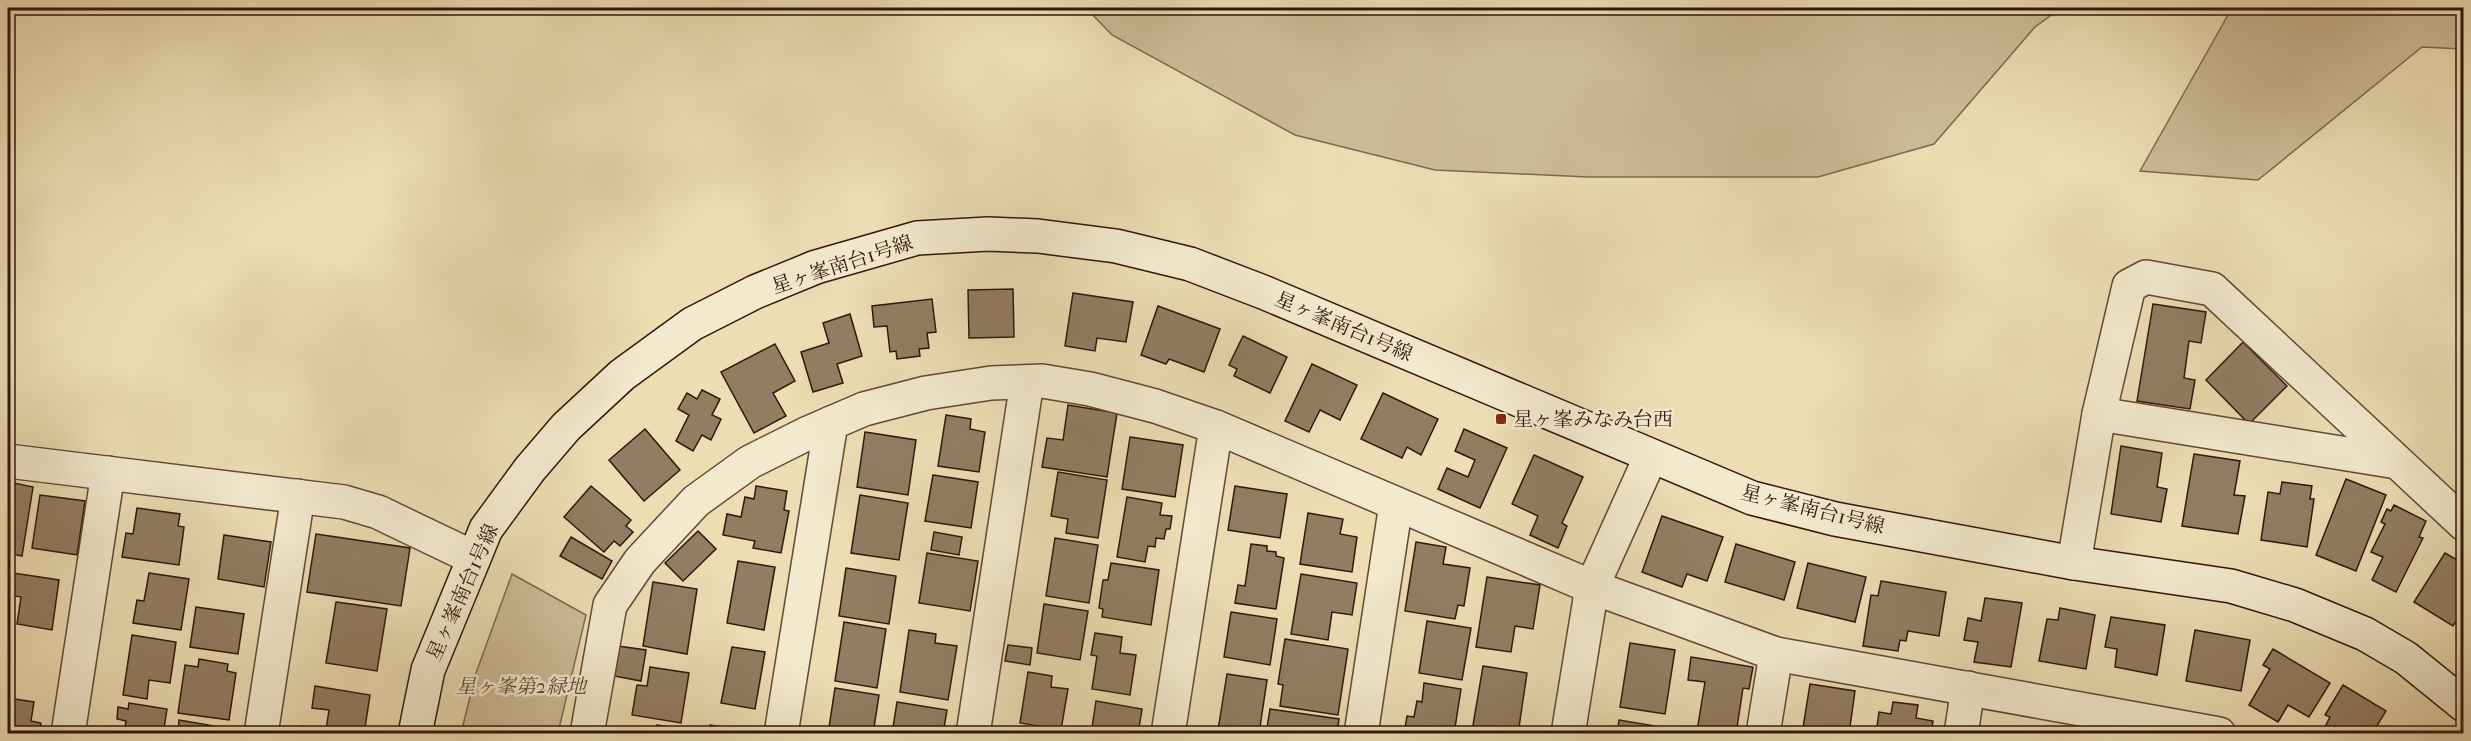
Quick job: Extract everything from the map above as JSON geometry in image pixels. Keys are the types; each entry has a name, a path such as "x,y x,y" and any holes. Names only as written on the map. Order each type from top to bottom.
{"street":[{"name":"星ヶ峯南台1号線","path":"415,734 428,670 486,530 530,469 566,427 622,375 692,324 755,292 816,267 916,238 988,234 1038,236 1116,246 1190,264 1263,292 1752,498 1824,516 2074,563 2231,586 2295,604 2365,634 2406,658 2463,705"},
{"path":"2074,563 2099,414 2129,286 2146,277 2212,289 2463,524"},
{"path":"587,734 610,605 640,561 696,501 750,462 864,409 926,393 991,383 1042,381 1090,389 1155,406 1216,427 1592,587 1776,654 1968,688 2156,728 2219,734"},
{"path":"973,734 1027,382"},
{"path":"2099,414 2397,462"},
{"path":"781,734 831,423"},
{"path":"1168,734 1216,427"},
{"path":"1568,734 1592,587 1651,456"},
{"path":"8,461 344,502 378,512 474,558"},
{"path":"68,734 108,473"},
{"path":"261,734 298,496"},
{"path":"1361,734 1396,504"},
{"path":"1763,734 1776,654"},
{"path":"1961,734 1968,688"}],"green space":[{"path":"1086,8 2061,8 2035,27 1934,144 1818,177 1588,177 1435,170 1295,135 1112,35"},
{"path":"2232,8 2463,8 2463,49 2422,47 2258,180 2140,171"},
{"name":"星ヶ峯第2緑地","path":"512,574 586,615 558,733 461,733 476,673"}],"building":[{"path":"1013,289 1014,337 969,338 968,290"},
{"path":"1073,293 1133,302 1126,342 1097,338 1095,351 1065,346"},
{"path":"932,299 936,332 927,333 929,348 919,349 920,356 897,359 896,351 890,352 887,326 874,327 872,306"},
{"path":"2153,304 2206,312 2201,343 2189,341 2184,378 2195,380 2190,409 2137,401"},
{"path":"1158,306 1220,329 1204,372 1169,359 1166,364 1141,355"},
{"path":"850,314 862,356 837,364 843,383 813,392 801,352 829,343 823,323"},
{"path":"1243,336 1287,357 1270,393 1234,376 1237,369 1229,365"},
{"path":"2243,342 2287,386 2249,424 2206,380"},
{"path":"775,344 795,381 773,393 786,416 754,433 721,372"},
{"path":"1312,364 1357,385 1340,420 1320,410 1309,432 1285,421"},
{"path":"702,390 720,399 712,415 721,419 711,440 702,435 693,451 676,441 689,415 678,409 687,393 697,399"},
{"path":"1383,393 1438,419 1421,455 1407,447 1402,458 1361,439"},
{"path":"1068,405 1117,413 1107,477 1042,467 1047,438 1063,440"},
{"path":"946,415 971,419 970,429 985,432 979,472 938,466"},
{"path":"645,429 680,470 644,501 609,460"},
{"path":"1464,429 1507,448 1480,508 1438,489 1447,468 1468,477 1475,460 1455,451"},
{"path":"865,432 916,440 908,495 857,487"},
{"path":"1130,437 1183,445 1175,497 1122,489"},
{"path":"2121,446 2162,453 2157,487 2167,489 2161,522 2111,514"},
{"path":"2194,454 2240,461 2234,495 2245,496 2238,534 2182,526"},
{"path":"1534,455 1583,477 1562,523 1567,526 1558,548 1530,535 1538,516 1512,504"},
{"path":"1058,472 1107,480 1098,538 1066,533 1068,519 1051,516"},
{"path":"933,475 978,482 971,528 925,521"},
{"path":"2346,479 2386,495 2356,571 2316,555"},
{"path":"2282,482 2312,486 2310,499 2314,499 2307,547 2261,540 2268,492 2280,494"},
{"path":"14,483 33,487 22,556 8,553 8,526"},
{"path":"591,486 631,520 626,526 633,532 620,546 614,541 604,552 564,517"},
{"path":"756,486 787,491 784,510 789,511 781,553 753,548 755,541 723,535 727,514 741,517 745,497 754,499"},
{"path":"1235,486 1287,494 1280,538 1228,530"},
{"path":"40,495 85,501 77,555 32,548"},
{"path":"860,495 908,503 899,560 851,553"},
{"path":"1127,497 1162,503 1160,515 1172,516 1170,529 1166,529 1164,539 1156,538 1155,547 1148,546 1145,562 1117,557"},
{"path":"2394,505 2426,521 2419,537 2423,538 2396,592 2372,580 2383,557 2371,552 2385,524 2381,522 2387,509 2391,511"},
{"path":"137,508 180,514 178,526 184,527 179,565 122,557 126,533 133,534"},
{"path":"1308,513 1343,519 1340,534 1357,537 1352,572 1300,564"},
{"path":"1662,516 1723,537 1707,581 1687,574 1682,587 1642,572"},
{"path":"698,531 716,549 683,581 665,563"},
{"path":"934,532 962,537 959,555 931,550"},
{"path":"316,534 410,548 401,606 307,592"},
{"path":"224,535 271,542 264,587 218,579"},
{"path":"571,537 612,561 602,579 560,556"},
{"path":"1055,538 1098,545 1089,603 1046,596"},
{"path":"1416,542 1446,547 1443,564 1470,568 1464,606 1458,605 1455,619 1405,611"},
{"path":"1251,544 1267,546 1267,551 1276,552 1276,556 1284,558 1276,609 1235,603 1238,585 1245,586"},
{"path":"1736,544 1795,562 1784,600 1725,582"},
{"path":"927,553 978,561 970,611 919,603"},
{"path":"2445,553 2464,564 2464,609 2453,626 2414,602"},
{"path":"738,561 775,567 764,630 727,623"},
{"path":"1111,563 1159,570 1151,625 1102,617 1103,609 1099,608 1103,580 1108,580"},
{"path":"1808,563 1866,577 1855,622 1797,608"},
{"path":"846,568 896,576 889,624 839,616"},
{"path":"13,573 59,580 52,630 17,624 21,597 9,595"},
{"path":"149,573 189,579 181,630 133,623 137,600 144,601"},
{"path":"1301,574 1357,583 1352,615 1332,612 1328,640 1291,634"},
{"path":"1487,577 1540,585 1533,629 1515,626 1511,652 1476,647"},
{"path":"1881,581 1946,592 1939,636 1908,631 1906,641 1900,640 1898,651 1863,646 1871,595 1878,596"},
{"path":"653,582 697,589 687,654 643,646"},
{"path":"1985,598 2022,603 2011,667 1974,662 1978,642 1964,640 1968,618 1981,621"},
{"path":"336,602 387,609 377,671 326,663"},
{"path":"1044,604 1088,611 1080,660 1037,653"},
{"path":"196,607 244,614 238,654 190,647"},
{"path":"2060,608 2095,615 2086,669 2039,661 2047,619 2058,620"},
{"path":"1231,612 1277,619 1270,665 1224,657"},
{"path":"2111,617 2165,625 2157,675 2115,667 2117,649 2105,647"},
{"path":"1427,621 1471,628 1462,680 1419,673"},
{"path":"844,622 886,629 877,688 835,681"},
{"path":"909,630 936,634 935,643 957,646 948,700 900,692"},
{"path":"2195,630 2250,640 2241,691 2186,681"},
{"path":"1095,633 1122,637 1120,653 1136,655 1130,695 1092,689 1097,656 1091,655"},
{"path":"132,635 176,642 170,683 149,680 147,699 123,695"},
{"path":"1285,639 1348,649 1338,715 1280,706 1283,685 1278,684"},
{"path":"1630,643 1675,650 1665,714 1620,707"},
{"path":"1008,645 1032,648 1030,665 1005,661"},
{"path":"618,646 646,650 641,681 614,676"},
{"path":"732,647 765,652 755,709 721,703"},
{"path":"2273,649 2330,683 2309,717 2288,705 2278,722 2249,705 2270,669 2263,665"},
{"path":"1691,657 1753,667 1749,689 1743,688 1736,734 1697,731 1705,682 1688,680"},
{"path":"199,659 228,664 227,671 236,673 229,720 178,713 185,665 198,667"},
{"path":"1483,666 1527,673 1518,734 1472,731"},
{"path":"650,667 689,673 681,723 632,715 637,685 647,686"},
{"path":"1028,672 1052,676 1051,687 1068,689 1061,730 1020,723"},
{"path":"1227,674 1267,680 1259,734 1218,730"},
{"path":"1424,683 1461,689 1454,734 1404,734 1407,716 1414,717 1417,701 1422,702"},
{"path":"1810,684 1855,691 1849,734 1802,734"},
{"path":"2343,685 2386,711 2372,734 2322,733 2330,717 2325,715"},
{"path":"315,686 370,695 364,734 298,734 300,726 326,730 329,710 312,708"},
{"path":"835,688 879,695 873,734 828,734"},
{"path":"8,698 34,702 31,721 41,723 40,734 8,734"},
{"path":"1096,701 1142,709 1138,734 1091,734"},
{"path":"897,702 947,710 943,734 892,734"},
{"path":"1893,702 1918,705 1916,718 1933,721 1931,734 1876,734 1879,712 1891,714"},
{"path":"129,703 167,709 163,734 124,734 126,721 117,719 118,707 128,709"},
{"path":"1270,709 1339,719 1337,734 1266,734"},
{"path":"179,720 226,728 225,734 178,734"},
{"path":"1619,720 1667,728 1666,734 1617,734"},
{"path":"657,725 683,729 682,734 656,734"},
{"path":"710,725 755,733 755,734 708,734"},
{"path":"1999,727 2030,732 2030,734 1998,734"},
{"path":"2080,729 2106,734 2079,734"}],"place":[{"name":"星ヶ峯みなみ台西","path":"1501,419"}]}
